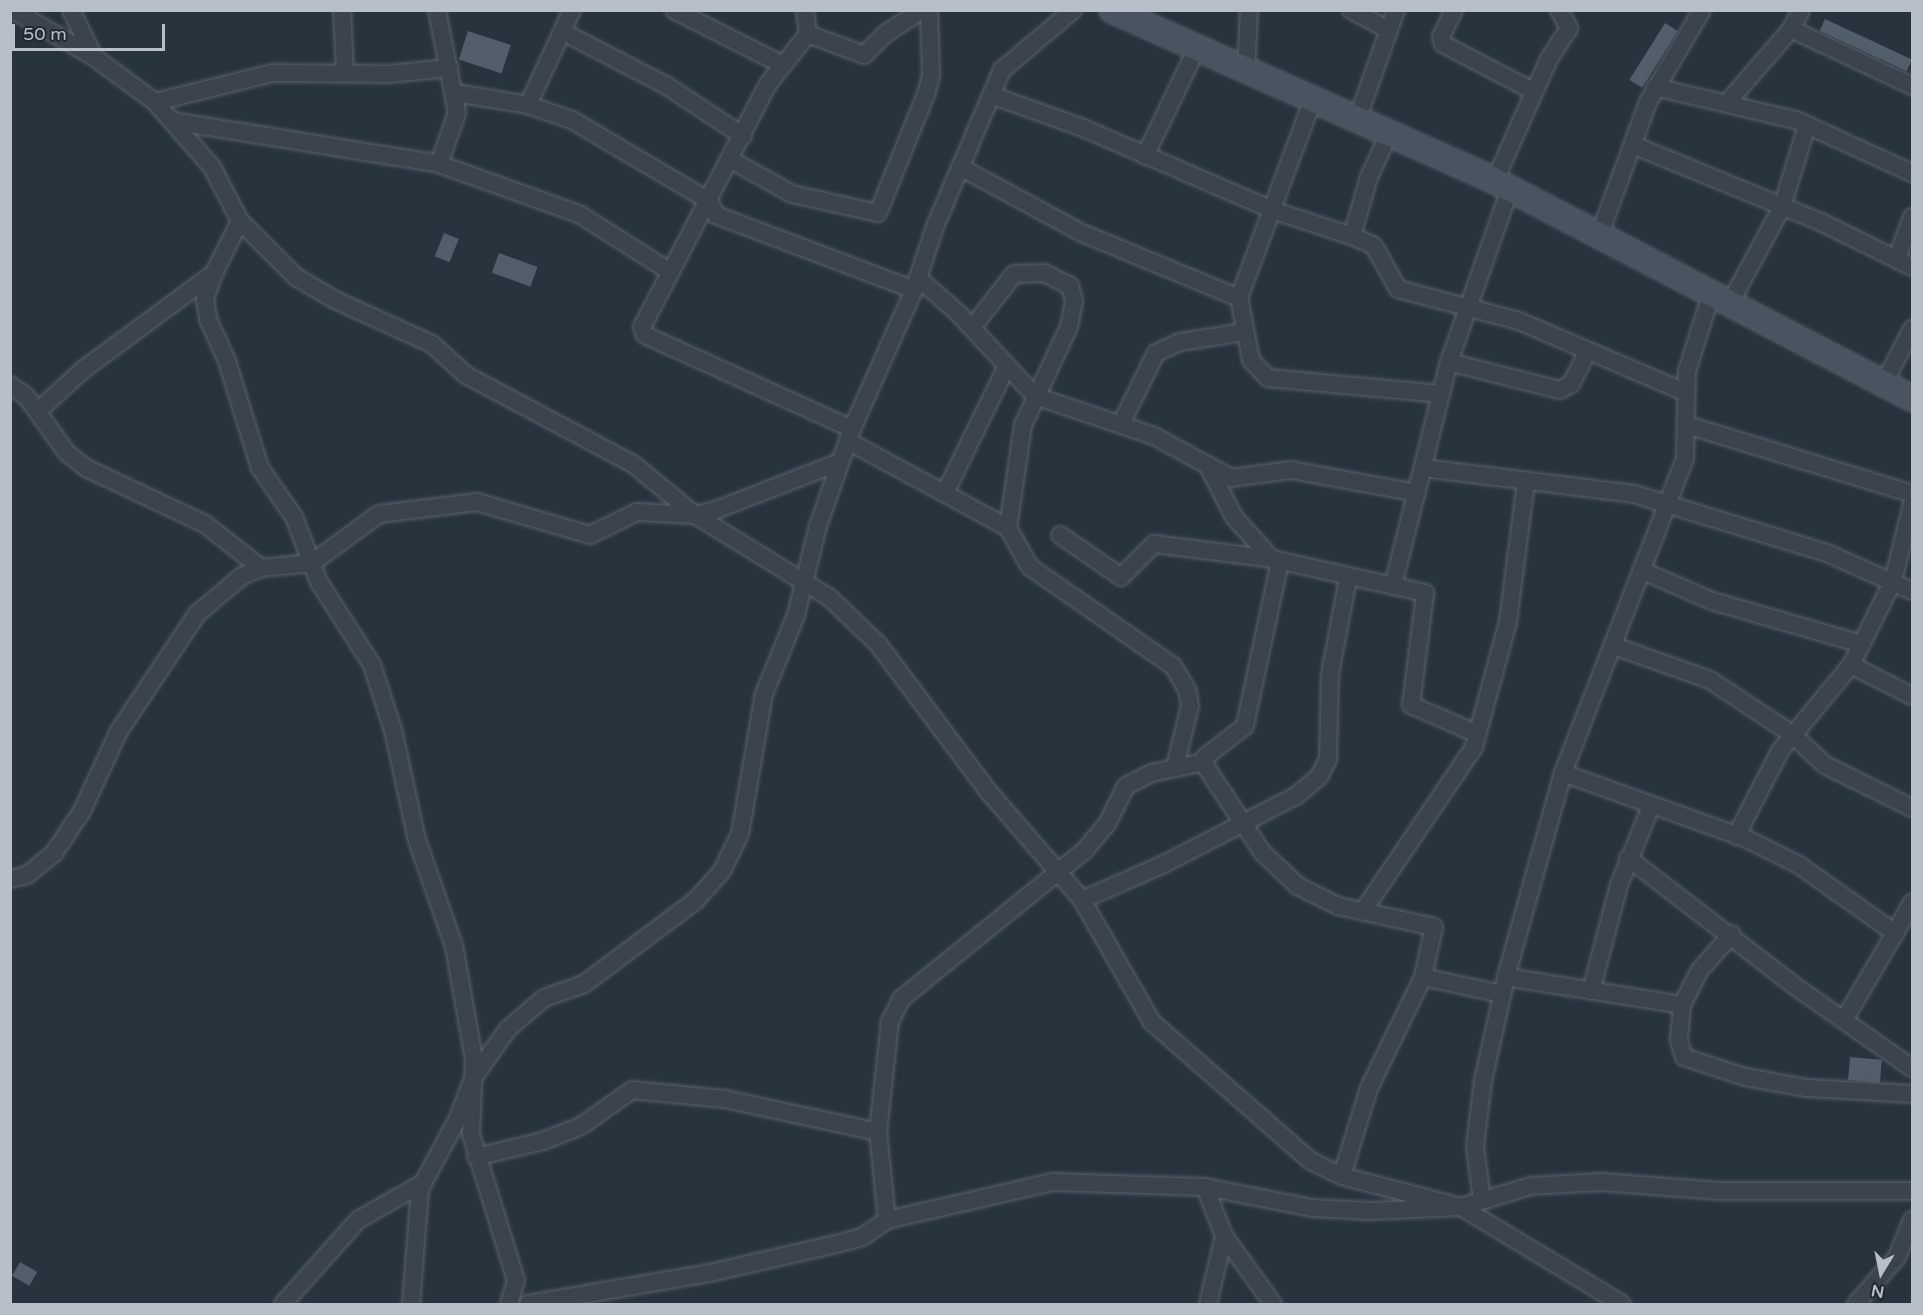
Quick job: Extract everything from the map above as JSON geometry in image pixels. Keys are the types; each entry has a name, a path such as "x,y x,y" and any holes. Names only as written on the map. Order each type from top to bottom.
{"street":[{"path":"14,10 94,57 155,102 212,167 240,221 296,277 335,300 432,344 466,375 633,464 694,515 830,598 878,644 988,791 1082,900 1152,1022 1311,1161 1342,1176 1461,1207 1622,1305"},
{"path":"71,10 94,57"},
{"path":"342,10 345,71"},
{"path":"437,10 455,93 457,113 439,164"},
{"path":"528,105 572,10"},
{"path":"674,10 783,65"},
{"path":"805,10 808,34 783,65 710,201 669,271 642,327 645,335 850,435 1008,528 1030,567 1173,666 1187,689 1190,706 1176,767"},
{"path":"808,34 864,55 885,34 922,10"},
{"path":"731,160 792,194 878,213 927,92 931,74 929,10"},
{"path":"411,1305 411,1251 421,1184 458,1118 473,1078 508,1029 544,998 584,984 695,901 722,871 740,834 765,694 805,583 850,435 916,284 960,167 1002,70 1073,10"},
{"path":"1246,74 1249,10"},
{"path":"1351,10 1389,30"},
{"path":"1357,120 1396,10"},
{"path":"1454,10 1441,37 1443,44 1533,91"},
{"path":"1393,586 1449,362 1500,184 1500,169 1533,91 1569,28 1559,10"},
{"path":"1599,236 1655,87 1702,10"},
{"path":"1726,103 1791,29 1801,10"},
{"path":"1129,14 1246,74 1357,120 1500,184 1912,398"},
{"path":"1791,29 1912,86"},
{"path":"563,32 666,86 743,136"},
{"path":"1145,156 1196,50"},
{"path":"155,102 272,74 345,71 389,74 450,68"},
{"path":"1655,87 1807,124 1912,173"},
{"path":"455,93 528,105 618,143 710,201 716,215 916,284 972,328 1035,396 1122,422 1210,470 1240,478 1291,470 1316,472 1417,493"},
{"path":"991,95 1275,211 1352,236 1374,246 1398,289 1466,309 1520,321 1587,353 1685,392"},
{"path":"1312,102 1275,211 1239,298 1251,360 1268,378 1441,394"},
{"path":"172,121 439,164 579,214 669,271"},
{"path":"1482,1200 1475,1146 1483,1081 1506,977 1563,774 1685,458 1687,425 1685,392 1694,338 1782,207 1807,124"},
{"path":"1352,236 1369,177 1389,134"},
{"path":"1633,145 1782,207 1897,258 1912,267"},
{"path":"960,167 1082,233 1239,298"},
{"path":"1897,258 1912,217"},
{"path":"240,221 214,273 205,299 208,319 227,362 244,430 260,468 294,517 312,563 372,665 393,730 417,840 454,946 473,1078 471,1134 476,1157 514,1270 514,1295 509,1305"},
{"path":"972,328 1014,274 1038,271 1070,286 1074,302 1069,327 1035,396 1021,432 1008,528"},
{"path":"39,410 84,369 214,273"},
{"path":"1884,383 1912,329"},
{"path":"1122,422 1156,353 1207,336 1244,332"},
{"path":"1449,362 1560,390 1571,384 1587,353"},
{"path":"946,491 1007,366"},
{"path":"10,385 39,410 67,453 86,468 205,524 261,568"},
{"path":"1687,425 1820,462 1912,494"},
{"path":"10,879 27,875 54,853 82,811 119,731 197,614 242,576 261,568 312,563 379,514 444,503 477,502 590,535 637,512 694,515 840,462"},
{"path":"1423,468 1478,471 1526,481 1589,486 1666,503 1827,553 1912,591"},
{"path":"1210,470 1234,517 1276,560"},
{"path":"1363,911 1470,754 1508,622 1526,481"},
{"path":"1736,836 1792,734 1851,665 1893,581 1912,504"},
{"path":"1060,535 1121,577 1154,544 1276,560 1348,579 1426,594 1412,708 1477,734"},
{"path":"887,1220 878,1132 890,1022 900,999 1097,838 1126,786 1176,767 1204,762 1245,726 1276,560"},
{"path":"1641,570 1712,602 1862,644"},
{"path":"1082,900 1164,864 1240,822 1296,796 1324,771 1330,674 1348,579"},
{"path":"1614,646 1710,680 1792,734 1825,765 1912,808"},
{"path":"1851,665 1912,696"},
{"path":"1204,762 1240,822 1298,886 1338,906 1434,927 1423,977 1369,1088 1342,1176"},
{"path":"1563,774 1736,836 1799,865 1895,933"},
{"path":"1591,991 1628,858 1651,806"},
{"path":"1628,858 1844,1020 1912,1068"},
{"path":"1844,1020 1912,902"},
{"path":"1732,934 1700,970 1682,1005 1679,1041 1684,1057 1745,1077 1807,1088 1912,1095"},
{"path":"1423,977 1502,994"},
{"path":"1506,977 1682,1005"},
{"path":"476,1157 543,1141 581,1126 632,1090 725,1099 878,1132"},
{"path":"528,1305 710,1273 840,1244 862,1238 887,1220 1053,1182 1205,1187 1312,1208 1461,1207 1530,1186 1601,1182 1720,1191 1912,1191"},
{"path":"283,1305 358,1220 421,1184"},
{"path":"1205,1187 1224,1236 1273,1305"},
{"path":"1856,1305 1905,1260 1912,1220"},
{"path":"1208,1305 1224,1236"}],"building":[{"path":"1825,19 1912,60 1907,71 1820,31"},
{"path":"1665,23 1678,31 1642,88 1629,80"},
{"path":"468,31 511,45 502,73 459,60"},
{"path":"444,233 459,239 449,262 435,256"},
{"path":"499,253 538,267 530,287 492,273"},
{"path":"1850,1057 1882,1060 1880,1083 1848,1080"},
{"path":"20,1262 37,1272 29,1286 12,1276"}]}
